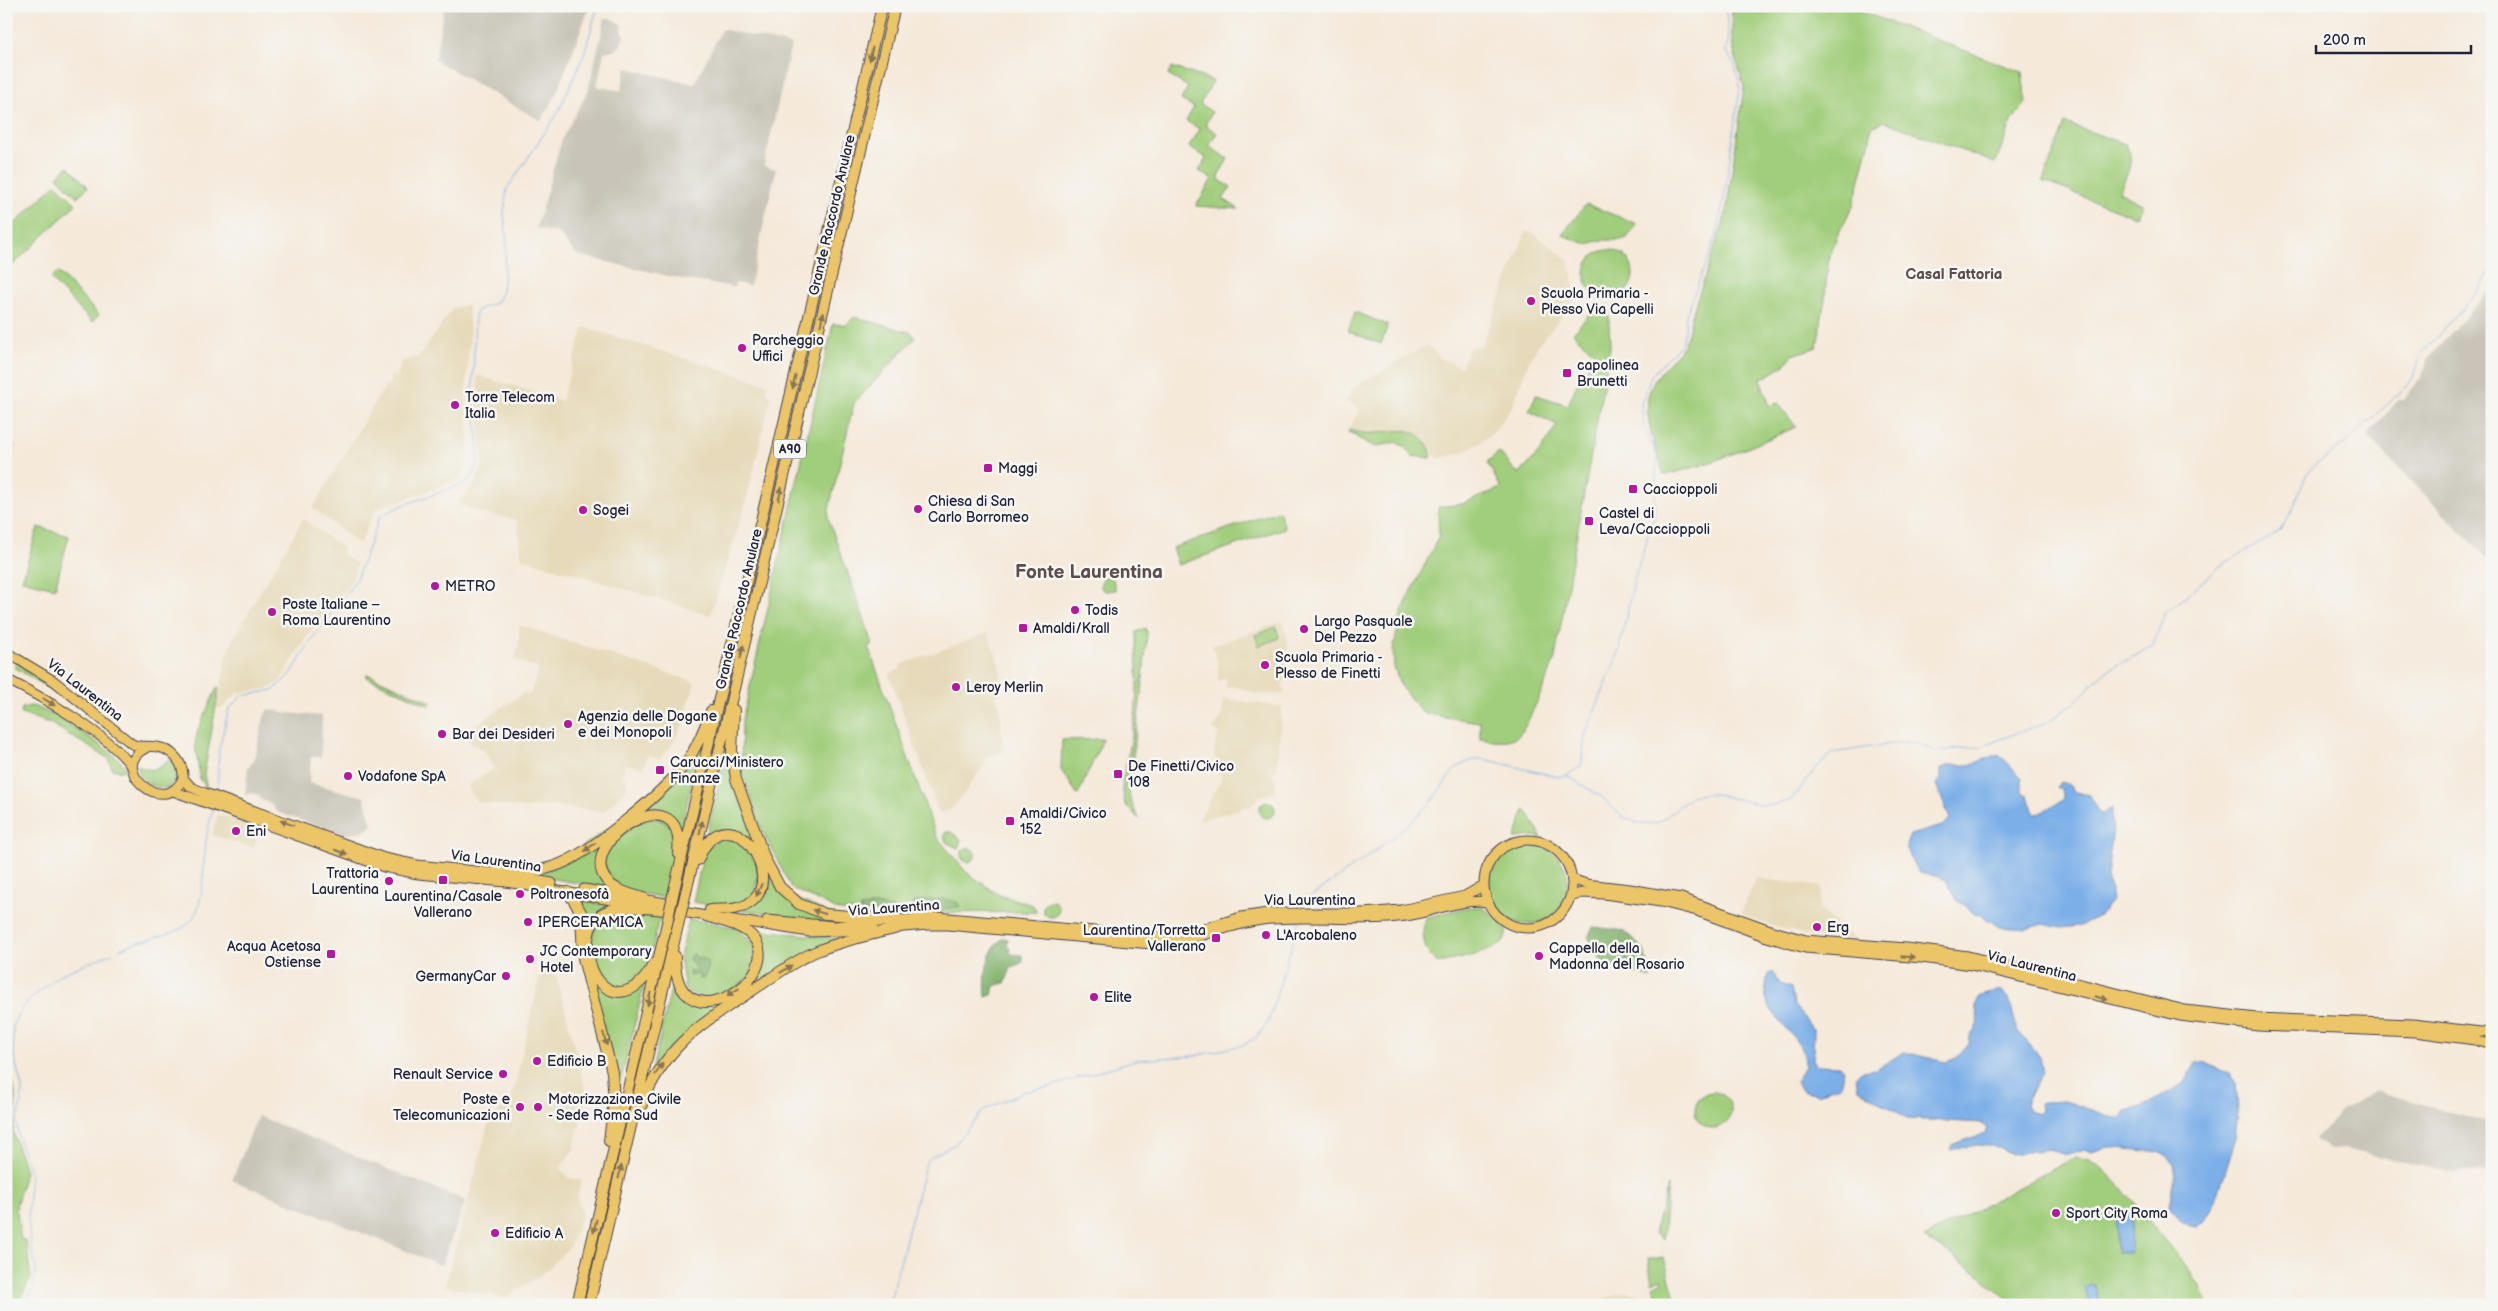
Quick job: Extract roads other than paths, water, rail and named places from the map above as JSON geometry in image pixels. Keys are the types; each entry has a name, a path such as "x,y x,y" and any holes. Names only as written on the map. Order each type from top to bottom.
{"highway":[{"name":"Grande Raccordo Anulare","path":"577,1305 882,6"},
{"name":"Grande Raccordo Anulare","path":"589,1305 895,6"},
{"path":"495,873 533,872 567,862 588,849 630,816 668,782 686,762 698,743 729,658"},
{"path":"736,679 732,746 733,765 762,850 777,883 793,900 817,912 838,917 900,924"},
{"path":"645,899 610,884 603,874 600,864 603,851 610,841 642,816 661,816 668,820 677,831 679,849 675,886"},
{"path":"686,892 703,848 710,839 727,832 737,833 745,838 753,848 762,873 762,884 759,893 752,901 741,908 708,913"},
{"path":"568,892 580,912 583,958 612,1072 613,1115 600,1207"},
{"path":"664,935 649,971 638,985 626,990 615,990 604,986 597,979 590,958 588,940 591,927 599,916 617,909 677,911"},
{"path":"675,938 677,980 691,998 702,1002 716,1001 748,982 754,975 759,961 754,939 740,928 708,913"},
{"path":"626,1145 646,1094 658,1070 679,1043 695,1029 808,955 900,924"}],"main road":[{"name":"Via Laurentina","path":"6,652 54,681 129,742 146,748 160,748 176,758 182,767 183,778 209,799"},
{"name":"Via Laurentina","path":"6,680 68,714 104,741 132,767 136,780 146,788 161,794 173,791 209,799 390,868 418,874 506,882 677,911 708,913"},
{"path":"132,767 137,755 146,748"},
{"path":"173,791 183,778"},
{"name":"Via Laurentina","path":"219,803 384,858 417,865 495,873 645,899 708,913 815,932 900,924 948,925 1162,944 1196,939 1255,921 1300,916 1401,910 1468,895 1484,885"},
{"path":"1527,840 1543,842 1556,849 1567,862 1572,879 1571,896 1564,910 1553,921 1532,928 1520,928 1506,923 1496,914 1488,902 1484,885 1487,869 1495,854 1510,844 1527,840"},
{"name":"Via Laurentina","path":"1572,879 1586,884 1630,888 1681,898 1773,931 1806,940 1906,948 1968,956 2158,1004 2210,1014 2257,1018 2413,1024 2481,1032 2492,1031"},
{"name":"Via Laurentina","path":"1571,896 1581,893 1604,894 1661,902 1697,911 1767,937 1805,948 1922,958 1965,964 2189,1018 2258,1026 2416,1032 2475,1040 2492,1045"},
{"name":"Via Laurentina","path":"1300,916 1382,919 1423,913 1469,902 1488,902"}],"water":[{"path":"1999,754 2022,778 2022,792 2028,796 2034,813 2041,813 2064,799 2062,791 2057,787 2061,782 2068,784 2075,792 2089,795 2099,813 2103,814 2112,808 2112,837 2107,876 2112,900 2100,916 2078,926 2061,928 2043,924 2026,929 1999,927 1981,915 1974,914 1967,906 1957,901 1946,880 1919,873 1917,870 1906,845 1910,835 1942,826 1950,819 1936,784 1941,779 1941,768 1950,765 1969,765"},
{"path":"1773,972 1780,984 1791,988 1794,1004 1814,1031 1813,1060 1818,1065 1841,1066 1844,1070 1840,1086 1815,1094 1808,1093 1798,1086 1796,1082 1805,1065 1804,1056 1795,1039 1774,1014 1766,997 1765,988 1768,974"},
{"path":"2001,990 2009,998 2017,1030 2040,1057 2043,1073 2028,1097 2026,1105 2030,1112 2038,1113 2042,1110 2039,1103 2065,1101 2115,1118 2121,1118 2126,1111 2142,1107 2184,1084 2196,1063 2204,1062 2229,1074 2236,1083 2238,1111 2235,1140 2216,1201 2204,1223 2196,1226 2182,1223 2170,1206 2175,1177 2173,1164 2167,1156 2158,1152 2107,1147 2093,1152 2085,1149 2065,1155 2049,1149 2012,1154 1998,1147 1977,1145 1950,1150 1952,1145 1985,1133 1987,1127 1983,1123 1909,1119 1858,1089 1856,1077 1861,1071 1876,1069 1904,1052 1946,1062 1956,1058 1969,1043 1970,1036 1979,1023 1975,1006 1980,996"},
{"path":"2117,1213 2132,1213 2131,1252 2116,1252"},
{"path":"2095,1285 2099,1304 2089,1305 2085,1287"}],"waterway":[{"path":"217,793 219,749 229,709 242,696 274,690 291,674 310,642 356,580 380,516 401,506 466,483 474,474 478,462 478,440 473,393 475,315 477,310 497,302 502,291 507,243 504,213 507,189 558,113 583,57 598,6"},
{"path":"1302,910 1305,901 1400,832 1428,805 1450,775 1463,764 1484,759 1558,777 1566,776 1581,766 1585,735 1618,654 1635,577 1654,517 1657,455 1644,426 1641,404 1651,376 1681,344 1685,330 1686,315 1716,237 1724,198 1740,88 1735,66 1726,51 1729,36 1725,6"},
{"path":"1567,776 1602,797 1621,816 1638,823 1649,824 1659,822 1694,795 1715,794 1762,805 1773,805 1791,800 1816,768 1833,753 1903,742 1916,743 1936,751 1978,747 2046,723 2073,704 2102,674 2153,646 2165,612 2182,600 2220,566 2279,532 2293,509 2306,475 2316,464 2343,445 2405,388 2413,378 2420,355 2478,292 2492,268"},
{"path":"120,949 175,931 190,922 199,904 206,840 213,809"},
{"path":"889,1305 926,1162 931,1157 955,1144 984,1110 1023,1092 1049,1087 1135,1060 1194,1056 1243,1045 1258,1036 1269,1020 1299,921"},
{"path":"25,1305 33,1288 36,1267 31,1250 28,1216 30,1172 20,1143 16,1123 21,1103 22,1088 13,1052 13,1025 19,1012 27,1002 59,975 112,953"}],"place":[{"name":"Scuola Primaria - Plesso Via Capelli","path":"1531,301"},
{"name":"Parcheggio Uffici","path":"742,348"},
{"name":"capolinea Brunetti","path":"1567,373"},
{"name":"Torre Telecom Italia","path":"455,405"},
{"name":"Maggi","path":"988,468"},
{"name":"Caccioppoli","path":"1633,489"},
{"name":"Chiesa di San Carlo Borromeo","path":"918,509"},
{"name":"Sogei","path":"583,510"},
{"name":"Castel di Leva/Caccioppoli","path":"1589,521"},
{"name":"METRO","path":"435,586"},
{"name":"Todis","path":"1075,610"},
{"name":"Poste Italiane – Roma Laurentino","path":"272,612"},
{"name":"Amaldi/Krall","path":"1023,628"},
{"name":"Largo Pasquale Del Pezzo","path":"1304,629"},
{"name":"Scuola Primaria - Plesso de Finetti","path":"1265,665"},
{"name":"Leroy Merlin","path":"956,687"},
{"name":"Agenzia delle Dogane e dei Monopoli","path":"568,724"},
{"name":"Bar dei Desideri","path":"442,734"},
{"name":"Carucci/Ministero Finanze","path":"660,770"},
{"name":"De Finetti/Civico 108","path":"1118,774"},
{"name":"Vodafone SpA","path":"348,776"},
{"name":"Amaldi/Civico 152","path":"1010,821"},
{"name":"Eni","path":"236,831"},
{"name":"Laurentina/Casale Vallerano","path":"443,880"},
{"name":"Trattoria Laurentina","path":"389,881"},
{"name":"Poltronesofà","path":"520,894"},
{"name":"IPERCERAMICA","path":"528,922"},
{"name":"Erg","path":"1817,927"},
{"name":"L'Arcobaleno","path":"1266,935"},
{"name":"Laurentina/Torretta Vallerano","path":"1216,938"},
{"name":"Acqua Acetosa Ostiense","path":"331,954"},
{"name":"Cappella della Madonna del Rosario","path":"1539,956"},
{"name":"JC Contemporary Hotel","path":"530,959"},
{"name":"GermanyCar","path":"506,976"},
{"name":"Elite","path":"1094,997"},
{"name":"Edificio B","path":"537,1061"},
{"name":"Renault Service","path":"503,1074"},
{"name":"Poste e Telecomunicazioni","path":"520,1107"},
{"name":"Motorizzazione Civile - Sede Roma Sud","path":"538,1107"},
{"name":"Sport City Roma","path":"2056,1213"},
{"name":"Edificio A","path":"495,1233"}],"district":[{"name":"Casal Fattoria","path":"1954,274"},
{"name":"Fonte Laurentina","path":"1089,572"}]}
